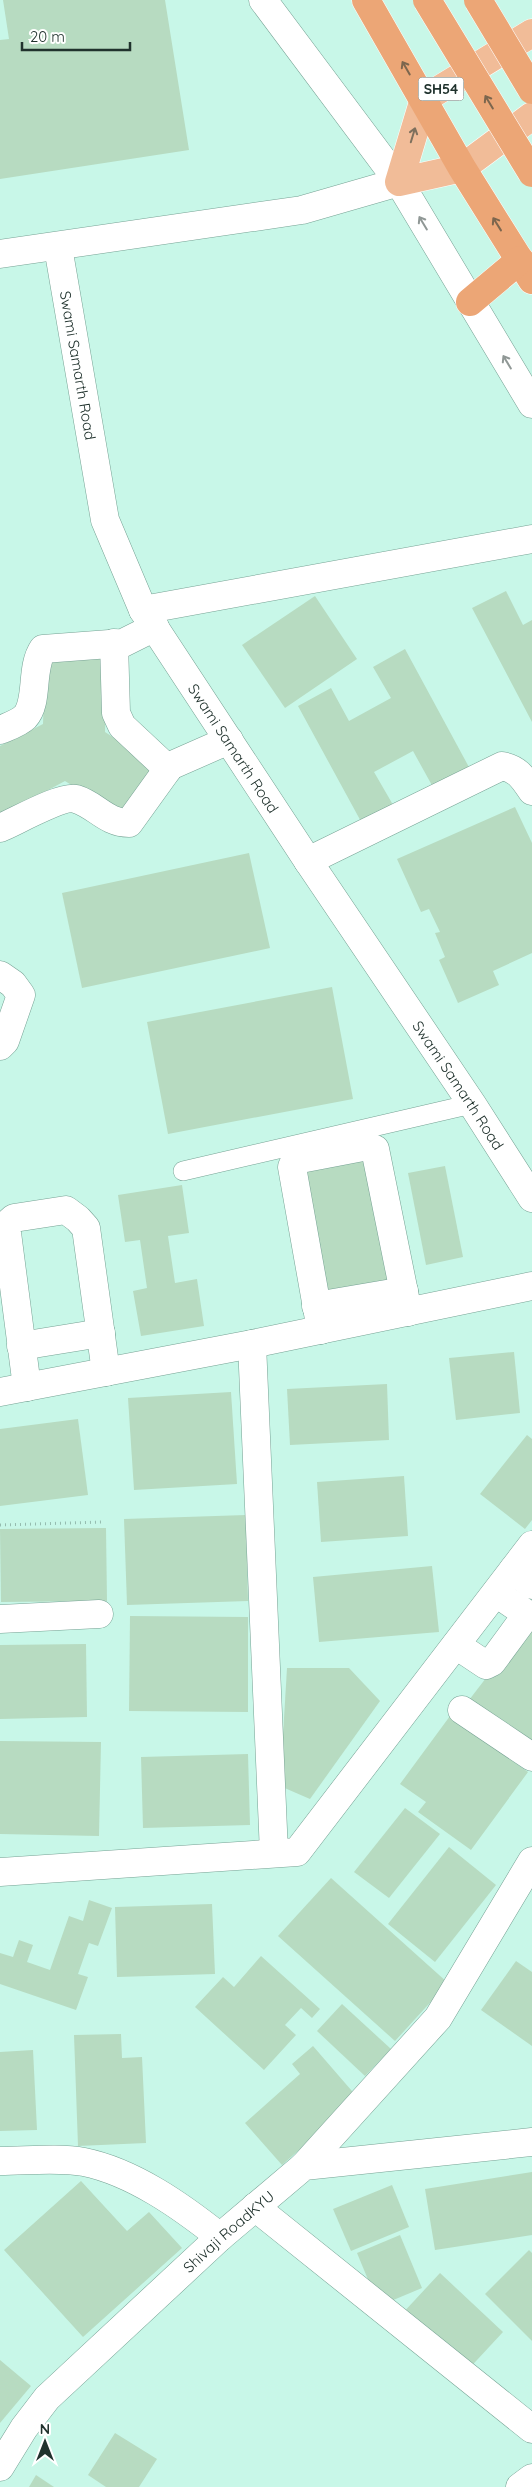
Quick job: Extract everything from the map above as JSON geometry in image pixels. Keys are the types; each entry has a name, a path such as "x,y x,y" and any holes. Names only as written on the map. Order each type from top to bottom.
{"highway":[{"path":"366,0 462,168 526,270 470,302"},
{"path":"427,0 532,173"},
{"path":"478,0 532,90"}],"main road":[{"name":"SH54","path":"399,182 424,99 532,33"},
{"path":"399,182 462,168 532,116"}],"street":[{"path":"263,0 399,182 532,404"},
{"path":"0,254 302,210 399,182"},
{"name":"Swami Samarth Road","path":"58,247 104,520 149,619 308,861 472,1104 532,1198"},
{"path":"0,730 24,718 30,706 37,656 42,649 123,643 149,619 532,539"},
{"path":"114,644 116,713 122,726 168,769"},
{"path":"0,828 64,800 76,799 117,823 129,823 170,766 229,740"},
{"path":"308,861 502,766 511,768 521,774 532,791"},
{"path":"0,975 13,984 21,995 5,1041 0,1046"},
{"path":"318,1318 292,1167 295,1160 368,1146 375,1149 406,1301"},
{"path":"27,1387 6,1225 14,1218 66,1210 86,1228 106,1372"},
{"path":"0,1392 252,1344 318,1318 406,1301 532,1286"},
{"path":"21,1346 101,1333"},
{"path":"252,1344 274,1853"},
{"path":"0,1872 297,1852 494,1601 532,1545"},
{"path":"494,1601 532,1601"},
{"path":"494,1601 524,1612 525,1617 510,1638 494,1601"},
{"path":"0,1619 100,1614"},
{"path":"462,1710 532,1758"},
{"name":"Shivaji RoadKYU","path":"0,2467 47,2398 220,2237 304,2166 438,2018 532,1861"},
{"path":"304,2166 532,2142"},
{"path":"0,2161 64,2160 84,2162 107,2169 178,2204 220,2237"},
{"path":"255,2207 532,2429"},
{"path":"520,2487 532,2478"}],"lane":[{"path":"183,1171 472,1104"}],"path":[{"path":"0,1525 103,1522"}],"building":[{"path":"3,0 165,0 189,150 0,179 0,40 9,39"},
{"path":"506,591 523,625 532,620 532,722 472,608"},
{"path":"315,596 357,659 285,708 242,645"},
{"path":"405,649 470,769 434,789 413,751 374,772 396,810 364,827 298,706 331,688 349,721 391,698 373,667"},
{"path":"45,657 107,659 105,732 158,766 124,818 65,781 0,816 0,746 43,724"},
{"path":"515,807 532,843 532,953 493,971 499,985 458,1003 439,960 445,957 435,933 440,932 429,909 421,912 397,859"},
{"path":"249,853 270,948 82,988 62,893"},
{"path":"332,987 353,1099 168,1134 147,1022"},
{"path":"371,1152 396,1287 322,1298 298,1167"},
{"path":"445,1166 463,1257 426,1265 408,1173"},
{"path":"182,1185 189,1233 168,1236 175,1283 197,1279 204,1326 141,1336 133,1291 147,1288 140,1240 125,1242 118,1195"},
{"path":"514,1352 520,1413 456,1420 449,1358"},
{"path":"387,1384 389,1440 290,1445 287,1389"},
{"path":"231,1392 237,1484 134,1490 128,1398"},
{"path":"78,1419 88,1495 0,1506 0,1429"},
{"path":"527,1435 532,1439 532,1520 525,1529 480,1494"},
{"path":"404,1476 408,1536 321,1542 317,1482"},
{"path":"246,1515 248,1601 127,1605 124,1519"},
{"path":"106,1528 107,1601 1,1602 0,1529"},
{"path":"432,1566 439,1632 319,1642 313,1577"},
{"path":"130,1616 248,1617 248,1712 129,1711"},
{"path":"532,1618 532,1750 466,1704"},
{"path":"86,1644 87,1717 0,1719 0,1645"},
{"path":"287,1668 349,1668 380,1701 310,1799 280,1786"},
{"path":"450,1716 528,1772 471,1850 418,1812 426,1802 400,1784"},
{"path":"0,1741 101,1742 99,1836 0,1834"},
{"path":"248,1754 250,1825 143,1828 141,1757"},
{"path":"405,1808 440,1834 389,1898 354,1872"},
{"path":"449,1847 496,1885 435,1962 388,1924"},
{"path":"331,1878 448,1983 395,2041 278,1936"},
{"path":"89,1900 112,1908 98,1946 89,1943 78,1974 88,1977 76,2010 0,1984 0,1953 13,1957 19,1940 33,1945 27,1962 50,1970 69,1916 83,1921"},
{"path":"212,1904 215,1974 117,1977 115,1907"},
{"path":"261,1956 320,2009 312,2018 301,2008 285,2025 296,2035 264,2070 195,2007 223,1977 234,1987"},
{"path":"516,1961 532,1972 532,2046 481,2010"},
{"path":"342,2004 391,2049 365,2076 317,2031"},
{"path":"121,2034 122,2058 142,2057 146,2143 78,2146 74,2035"},
{"path":"313,2046 358,2098 282,2165 245,2123 300,2074 292,2064"},
{"path":"33,2050 37,2130 0,2131 0,2052"},
{"path":"532,2172 532,2235 435,2250 425,2189"},
{"path":"81,2181 127,2231 149,2212 182,2248 83,2337 4,2250"},
{"path":"392,2185 409,2227 351,2251 333,2209"},
{"path":"400,2235 422,2288 379,2306 357,2253"},
{"path":"529,2250 532,2253 532,2341 485,2294"},
{"path":"440,2273 503,2332 464,2374 401,2315"},
{"path":"0,2360 31,2386 0,2423"},
{"path":"115,2433 157,2459 139,2487 106,2487 88,2475"},
{"path":"36,2475 54,2487 29,2487"}]}
